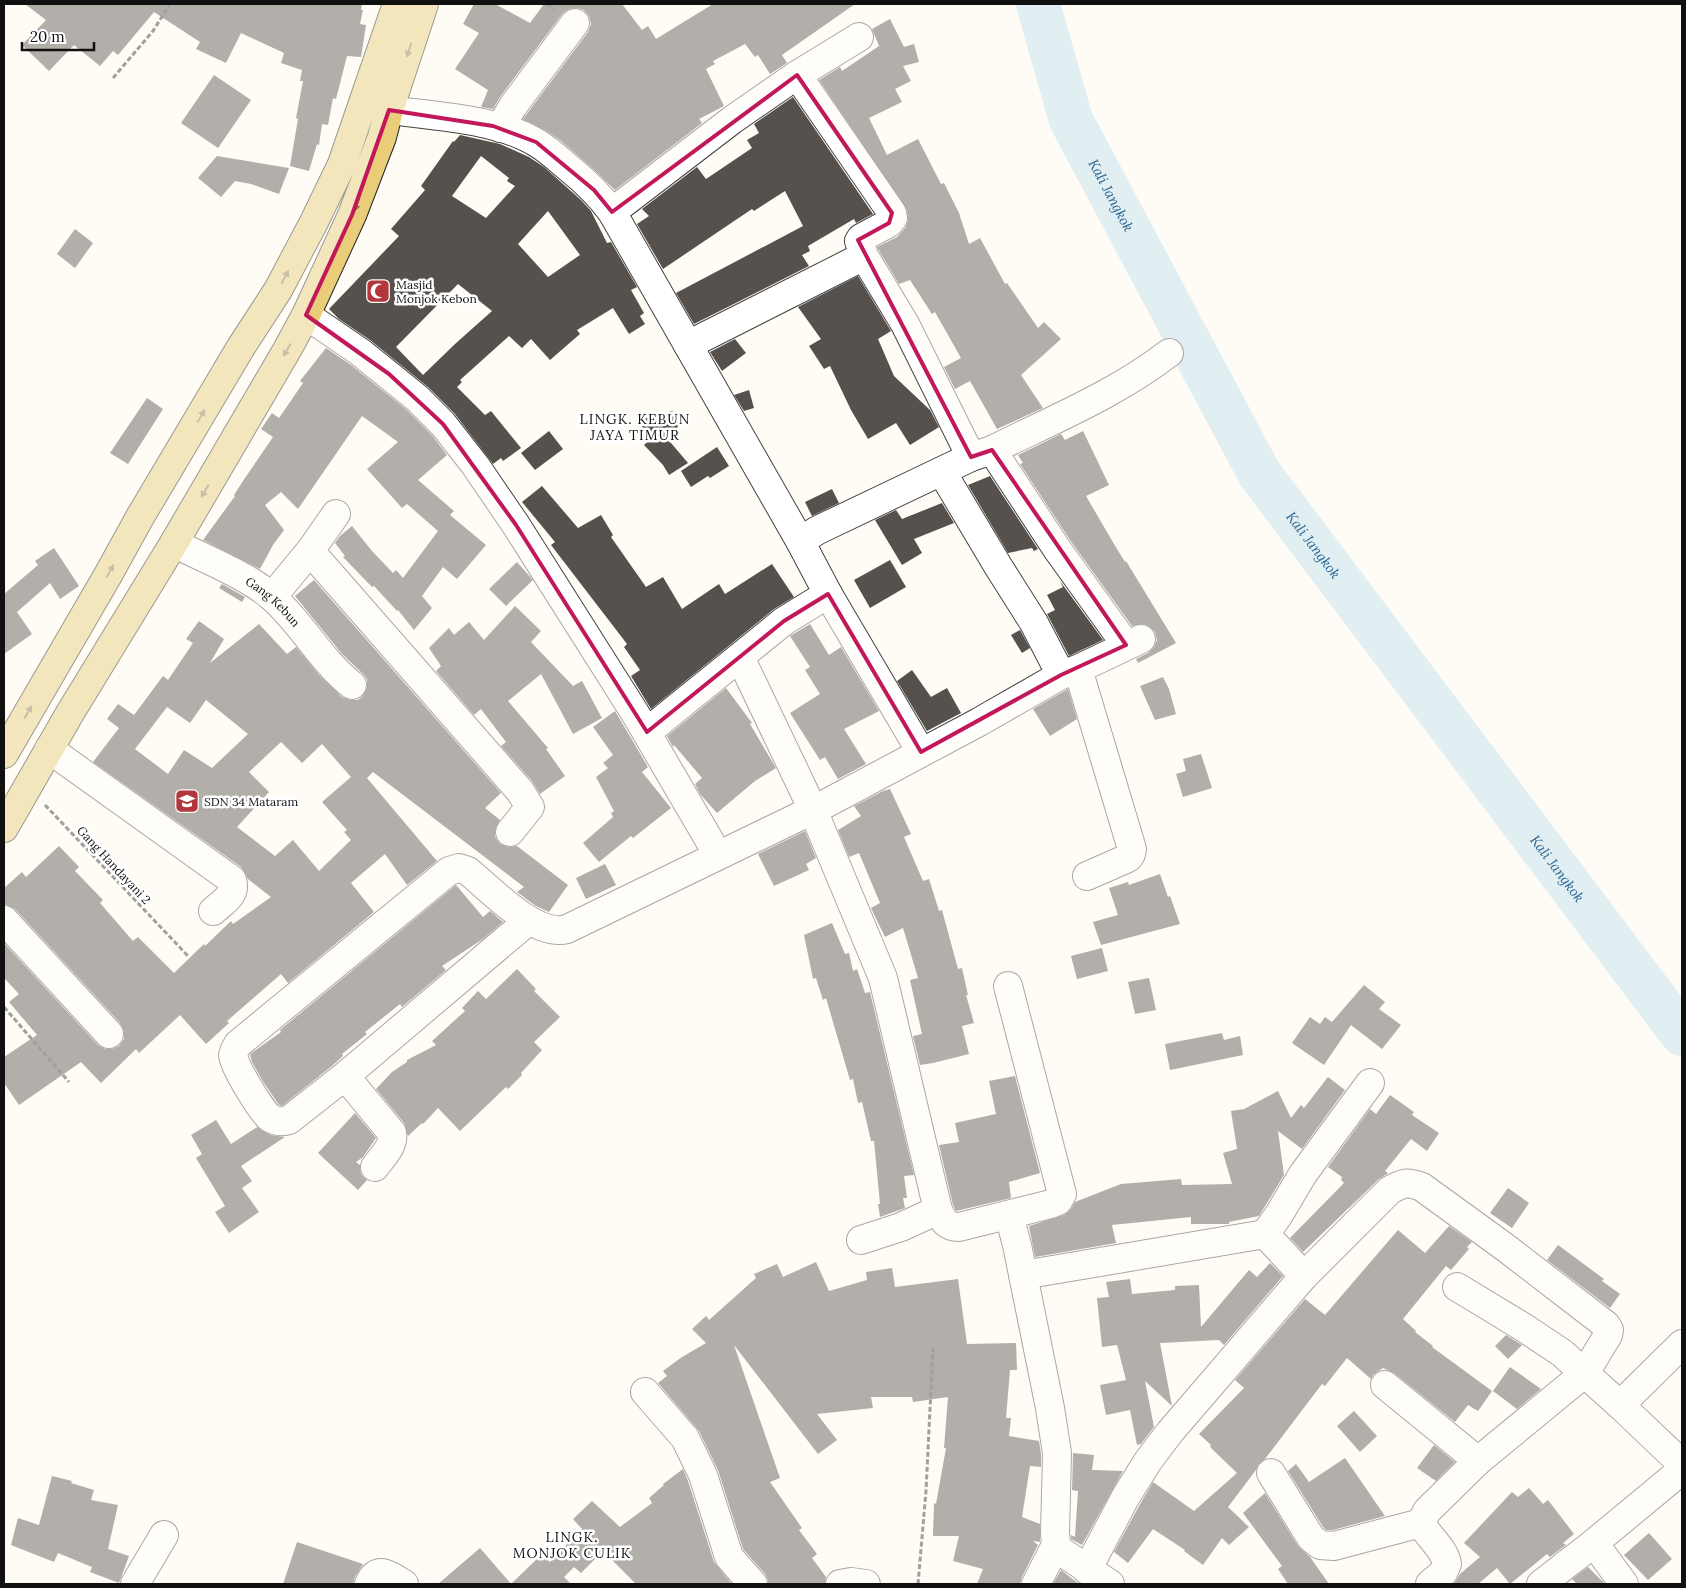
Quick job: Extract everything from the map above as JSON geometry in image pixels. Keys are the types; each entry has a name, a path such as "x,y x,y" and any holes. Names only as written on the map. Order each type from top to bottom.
{"main road":[{"path":"4,754 108,576 140,517 241,347 278,290 314,222 342,164 397,4"},
{"path":"4,828 49,749 174,544 306,314 352,215 382,137 424,4"},
{"path":"184,445 221,461"}],"street":[{"path":"500,128 513,106 575,23"},
{"path":"612,212 732,120 797,75 859,37"},
{"path":"528,921 346,1076 288,1120 277,1122 269,1117 261,1108 236,1065 233,1056 234,1050 241,1041 449,871 455,868 463,868 468,871 528,921 551,930 560,931 567,929 813,810 1070,672 1134,642 981,453 864,256 859,240 889,223 893,218 892,213 797,75"},
{"path":"389,110 471,121 500,128 536,142 594,190 612,212 800,541 828,594 921,752"},
{"path":"688,345 864,256"},
{"path":"306,314 360,352 417,398 443,424 475,465 516,525 646,732 718,855"},
{"path":"800,541 818,530 1119,386 1149,368 1169,353"},
{"path":"942,472 1034,623 1070,672 1132,849 1128,858 1087,876"},
{"path":"272,597 310,551 336,514"},
{"name":"Gang Kebun","path":"174,544 256,585 272,597 340,676 352,685"},
{"path":"310,551 520,791 530,807 510,832"},
{"path":"646,732 784,621 828,594"},
{"path":"740,656 813,810 883,978 938,1210 944,1223 955,1227 1009,1215 1058,1201 1062,1194 1008,986"},
{"path":"49,749 232,880 233,893 213,912"},
{"path":"4,920 109,1034"},
{"path":"346,1076 394,1138 375,1167"},
{"path":"1023,1275 1265,1234 1303,1174 1370,1083"},
{"path":"1056,1545 1062,1552 1098,1577 1125,1498 1148,1461 1170,1432 1304,1276 1390,1190 1399,1185 1410,1182 1422,1187 1506,1248 1606,1325 1609,1330 1608,1335 1585,1373 1478,1461 1428,1511 1421,1523 1334,1546 1320,1545 1311,1538 1271,1473"},
{"path":"861,1240 901,1227 938,1210"},
{"path":"1009,1215 1050,1408 1057,1453 1056,1545 1036,1584"},
{"path":"1265,1234 1304,1276"},
{"path":"1457,1287 1562,1353 1682,1464"},
{"path":"1620,1405 1682,1344"},
{"path":"1385,1385 1478,1461"},
{"path":"645,1392 685,1438 703,1475 729,1557 753,1584"},
{"path":"1541,1584 1682,1470"},
{"path":"1421,1523 1425,1532 1443,1552 1447,1560 1443,1573 1430,1584"},
{"path":"135,1584 164,1535"},
{"path":"1594,1543 1624,1584"},
{"path":"368,1584 371,1578 383,1572 404,1584"},
{"path":"840,1584 851,1582 866,1584"}],"path":[{"path":"113,78 153,31 170,4"},
{"name":"Gang Handayani 2","path":"28,786 188,956"},
{"path":"4,1006 69,1082"},
{"path":"918,1584 926,1491 933,1348"}],"highlighted area":[{"path":"797,75 892,213 889,223 858,240 971,457 992,450 1126,645 1061,675 921,752 828,594 784,621 647,732 516,525 443,424 389,374 306,315 352,215 389,110 493,126 536,142 594,190 612,212"}],"building":[{"path":"25,4 362,4 361,10 363,10 360,24 366,25 361,57 347,56 336,99 333,98 328,125 322,124 319,145 317,144 309,171 290,166 303,81 300,81 302,70 281,63 284,53 241,33 226,63 196,49 200,42 154,12 118,55 113,51 100,66 74,45 49,71 22,45 46,20"},
{"path":"474,4 495,4 530,23 544,4 622,4 642,30 648,26 656,39 713,4 855,4 782,55 787,63 770,74 758,55 755,57 745,44 713,61 715,64 706,69 724,106 699,119 702,123 615,190 560,140 523,119 588,32 591,24 589,16 584,10 577,8 569,9 563,13 493,109 481,107 488,90 455,69 479,33 463,24"},
{"path":"890,19 904,47 914,44 919,62 903,66 911,81 895,89 902,102 869,118 887,155 918,139 941,184 944,183 959,213 969,244 980,238 1005,284 1007,283 1038,328 1044,322 1061,339 1021,375 1043,408 997,429 970,381 955,389 944,367 961,358 935,312 932,314 910,280 899,284 878,249 877,247 897,237 905,228 908,221 907,210 819,80 840,67 842,71 879,46 872,29"},
{"path":"214,75 251,100 218,148 181,123"},
{"path":"793,97 873,214 856,223 854,219 808,246 810,251 802,255 809,266 694,324 676,293 803,226 785,191 754,211 752,209 663,269 637,224 649,216 642,209 697,167 706,179 752,148 747,140 759,133 754,124"},
{"path":"460,135 500,144 529,157 544,167 581,200 591,211 607,243 611,242 637,287 631,290 644,313 640,316 645,324 629,334 613,308 577,330 580,334 550,360 531,339 522,348 509,336 460,380 462,382 457,387 485,415 491,411 521,448 503,461 501,458 493,464 455,414 428,387 370,340 339,319 329,309 399,236 391,229 425,190 421,186","holes":["481,156 509,178 507,181 515,186 486,218 452,196","548,211 580,255 548,277 518,244","458,284 492,311 423,375 396,347"]},
{"path":"217,156 289,168 279,194 251,184 235,181 221,197 198,178"},
{"path":"75,229 93,243 75,268 57,254"},
{"path":"858,276 891,331 878,339 894,376 930,410 939,427 910,445 896,423 868,439 851,410 830,366 824,369 809,346 821,339 798,307"},
{"path":"735,339 746,353 722,371 710,352"},
{"path":"326,348 351,365 407,410 431,434 447,455 418,480 454,511 450,515 486,545 457,579 443,567 422,596 432,608 414,630 398,610 343,557 345,556 335,543 352,526 393,573 396,570 403,578 438,531 407,504 402,508 367,469 398,442 362,416 298,509 281,492 265,505 284,530 273,545 260,569 203,540 235,496 273,437 261,429 272,413 279,418 303,383 300,381"},
{"path":"749,390 754,408 744,411 734,395"},
{"path":"147,398 163,409 128,464 110,453"},
{"path":"672,411 682,423 666,437 688,463 669,475 663,465 644,445 652,438 637,421"},
{"path":"549,431 563,449 535,470 521,453"},
{"path":"1083,431 1109,485 1086,496 1176,643 1138,663 1136,659 1148,653 1154,647 1157,640 1155,632 1149,626 1143,624 1132,626 1070,540 1020,464 1023,463 1018,455 1061,434 1065,440"},
{"path":"717,447 729,466 691,487 681,471"},
{"path":"990,476 1038,549 1034,551 1032,548 1008,553 968,485"},
{"path":"542,486 578,528 601,515 613,535 611,537 646,587 663,577 682,609 719,584 725,594 772,564 794,597 774,609 651,709 631,676 640,670 624,647 627,644 551,545 555,542 522,502"},
{"path":"832,489 839,503 812,516 805,502"},
{"path":"942,503 954,523 914,539 922,553 902,565 875,520 896,510 902,519"},
{"path":"54,548 79,586 60,599 50,583 17,612 32,634 4,654 4,594 38,565 35,561"},
{"path":"890,560 906,587 870,608 854,580"},
{"path":"517,562 533,580 506,606 489,589"},
{"path":"314,580 501,793 485,808 500,820 495,830 495,837 500,844 508,847 517,846 568,885 549,912 536,906 517,892 524,887 373,772 367,778 437,861 407,885 385,854 351,883 374,912 288,983 281,974 227,1021 229,1023 206,1044 180,1015 139,1053 136,1049 101,1083 81,1062 19,1105 4,1083 4,1057 37,1035 9,1002 19,994 4,978 4,943 98,1045 105,1049 112,1049 119,1046 124,1039 124,1031 120,1023 15,909 4,904 4,888 22,872 26,877 59,846 79,867 75,871 103,900 100,903 133,941 138,937 174,973 231,921 233,924 271,897 248,879 241,867 93,762 119,728 107,719 118,704 134,715 163,676 168,680 193,643 186,639 199,621 224,639 210,663 259,624 287,654 296,647 319,675 342,697 358,700 363,696 367,687 367,679 342,654 295,596","holes":["206,700 248,734 212,768 184,750 168,774 135,749 167,707 190,723","281,742 302,763 322,744 351,777 322,802 347,830 344,832 351,840 319,871 293,840 275,856 237,827 269,792 249,772"]},
{"path":"1060,581 1103,640 1069,656 1047,614 1055,610 1047,595 1063,587"},
{"path":"222,584 245,597 242,602 219,588"},
{"path":"515,606 541,631 531,642 573,686 582,681 602,718 573,734 541,674 508,701 548,748 546,749 565,776 540,794 532,781 501,746 506,742 481,709 474,715 436,671 441,666 429,648 449,628 454,635 469,622 484,640"},
{"path":"810,624 829,655 841,647 879,711 844,729 866,764 838,779 825,757 820,760 790,713 820,694 805,670 810,667 790,636"},
{"path":"1020,630 1030,648 1022,653 1011,635"},
{"path":"912,670 931,697 947,688 961,713 927,731 897,681"},
{"path":"1163,677 1169,689 1176,714 1155,720 1140,686"},
{"path":"726,688 752,723 750,724 776,768 755,781 717,813 700,794 695,784 702,778 674,745 673,747 667,736"},
{"path":"1068,689 1077,719 1050,736 1033,709"},
{"path":"615,711 648,767 642,772 671,808 633,838 631,836 599,862 583,843 613,817 611,813 614,811 596,777 608,768 603,763 613,755 593,727"},
{"path":"1201,754 1212,788 1183,797 1176,774 1186,771 1183,759"},
{"path":"890,789 911,834 904,837 923,881 929,879 939,911 942,910 958,969 962,968 968,995 966,995 974,1023 962,1026 969,1054 920,1065 913,1036 922,1034 910,980 918,978 903,928 885,937 871,908 880,903 859,853 849,857 838,830 861,816 854,806"},
{"path":"805,831 816,858 806,864 809,870 774,886 758,854"},
{"path":"605,864 616,885 586,899 576,878"},
{"path":"1160,874 1180,924 1101,945 1093,922 1118,915 1109,888 1128,882 1129,885"},
{"path":"456,885 483,917 490,911 503,922 483,939 442,966 446,970 402,1007 400,1004 365,1032 367,1034 342,1054 343,1056 332,1066 282,1106 279,1105 262,1080 252,1062 250,1054 281,1032 280,1030"},
{"path":"832,923 845,954 849,953 853,971 857,969 865,993 870,992 914,1175 904,1176 907,1198 903,1198 905,1208 880,1217 874,1141 871,1141 862,1102 858,1103 853,1079 850,1080 826,998 823,1000 816,978 813,979 804,935"},
{"path":"1102,948 1108,971 1077,979 1071,956"},
{"path":"517,969 536,989 534,991 560,1017 534,1042 542,1050 508,1089 506,1087 460,1131 438,1108 408,1136 404,1123 376,1089 407,1060 436,1045 432,1041 465,1011 462,1008 478,991 486,999"},
{"path":"1149,978 1156,1010 1135,1014 1128,982"},
{"path":"1364,985 1385,1002 1379,1009 1401,1025 1382,1049 1351,1025 1324,1065 1292,1043 1310,1017 1320,1024 1325,1017 1332,1022"},
{"path":"1222,1033 1224,1040 1240,1036 1243,1055 1170,1070 1165,1044"},
{"path":"1015,1076 1040,1173 1009,1182 1011,1198 956,1211 939,1145 959,1142 955,1123 996,1114 989,1081"},
{"path":"1328,1077 1345,1090 1302,1149 1278,1131 1284,1175 1259,1216 1229,1222 1229,1224 1191,1224 1191,1217 1112,1225 1116,1243 1035,1257 1029,1226 1064,1215 1075,1202 1121,1184 1181,1179 1182,1185 1232,1184 1223,1153 1237,1149 1231,1111 1244,1109 1278,1091 1291,1118 1301,1105 1304,1108"},
{"path":"1390,1095 1414,1112 1412,1115 1439,1133 1427,1151 1411,1139 1385,1171 1388,1173 1379,1179 1303,1252 1290,1238 1344,1183 1341,1180 1342,1177 1328,1167 1370,1109 1376,1114"},
{"path":"355,1113 376,1138 363,1157 356,1162 360,1165 361,1174 367,1180 358,1190 318,1153"},
{"path":"216,1120 231,1144 257,1127 271,1135 285,1137 241,1166 252,1181 242,1188 259,1212 229,1233 215,1212 225,1206 196,1158 202,1154 191,1135"},
{"path":"1508,1188 1529,1203 1512,1228 1490,1213"},
{"path":"1449,1226 1472,1242 1467,1247 1469,1249 1451,1270 1446,1266 1403,1319 1432,1347 1492,1391 1478,1411 1468,1405 1455,1422 1394,1373 1383,1368 1373,1375 1371,1379 1347,1358 1325,1386 1322,1384 1265,1459 1258,1465 1228,1507 1249,1527 1229,1545 1222,1538 1203,1565 1185,1550 1153,1529 1128,1563 1114,1552 1153,1482 1194,1511 1237,1473 1199,1434 1244,1388 1235,1380 1305,1299 1325,1315 1398,1230 1425,1253"},
{"path":"1558,1245 1604,1279 1602,1281 1620,1294 1610,1308 1547,1260"},
{"path":"816,1262 829,1291 867,1280 866,1272 892,1268 895,1287 958,1279 967,1344 1016,1343 1017,1370 1010,1370 1006,1418 1011,1418 1009,1436 1039,1441 1041,1454 1041,1467 1030,1466 1022,1517 1040,1524 1040,1542 1033,1541 1038,1545 1020,1584 977,1584 983,1569 953,1561 959,1536 933,1536 934,1503 936,1504 946,1448 944,1448 948,1397 913,1402 912,1397 871,1397 873,1408 817,1414 837,1440 818,1454 734,1345 780,1478 770,1482 802,1528 799,1530 817,1554 812,1558 826,1577 825,1584 768,1584 765,1574 743,1549 718,1470 699,1431 658,1383 667,1376 663,1371 706,1343 692,1329 706,1316 709,1320 756,1278 754,1274 777,1264 783,1277"},
{"path":"1270,1263 1283,1276 1224,1345 1219,1340 1160,1343 1172,1406 1145,1381 1154,1427 1141,1444 1137,1445 1130,1410 1106,1415 1100,1385 1126,1380 1117,1345 1102,1347 1097,1298 1109,1297 1106,1282 1130,1279 1132,1294 1175,1290 1175,1286 1199,1285 1201,1327 1249,1270 1257,1277"},
{"path":"1506,1335 1522,1345 1508,1359 1495,1346"},
{"path":"1510,1367 1541,1389 1517,1409 1493,1391"},
{"path":"1354,1411 1377,1436 1360,1452 1337,1426"},
{"path":"1434,1445 1455,1462 1436,1481 1417,1468"},
{"path":"1073,1453 1094,1455 1092,1470 1123,1471 1082,1545 1071,1539 1071,1535 1075,1537 1078,1491 1072,1490"},
{"path":"1345,1458 1385,1516 1333,1530 1326,1530 1288,1471 1296,1464 1309,1482"},
{"path":"683,1469 714,1562 732,1584 636,1584 603,1551 581,1573 574,1567 564,1577 571,1584 511,1584 542,1554 550,1562 582,1529 573,1519 592,1501 620,1527 652,1503 649,1498 663,1484"},
{"path":"52,1476 72,1481 71,1483 94,1490 91,1500 118,1505 108,1549 129,1556 119,1583 90,1572 92,1567 58,1553 54,1562 11,1545 18,1518 39,1525"},
{"path":"1529,1488 1543,1504 1548,1500 1574,1534 1563,1543 1566,1545 1550,1557 1547,1554 1510,1584 1497,1568 1478,1584 1454,1584 1460,1574 1480,1557 1464,1543 1512,1492 1518,1497"},
{"path":"1265,1493 1298,1546 1310,1557 1329,1584 1288,1584 1278,1569 1282,1566 1243,1513"},
{"path":"1649,1533 1672,1559 1648,1580 1624,1555"},
{"path":"297,1542 363,1564 353,1584 283,1584"},
{"path":"480,1548 511,1584 438,1584"},
{"path":"1588,1567 1605,1584 1577,1584 1572,1579"},
{"path":"1061,1570 1079,1584 1053,1584"}],"waterway":[{"name":"Kali Jangkok","path":"1038,4 1071,120 1259,473 1682,1034"}],"place":[{"name":"Masjid Monjok Kebon","path":"378,291"},
{"name":"SDN 34 Mataram","path":"187,801"}],"district":[{"name":"LINGK. KEBUN JAYA TIMUR","path":"635,428"},
{"name":"LINGK. MONJOK CULIK","path":"572,1545"}]}
